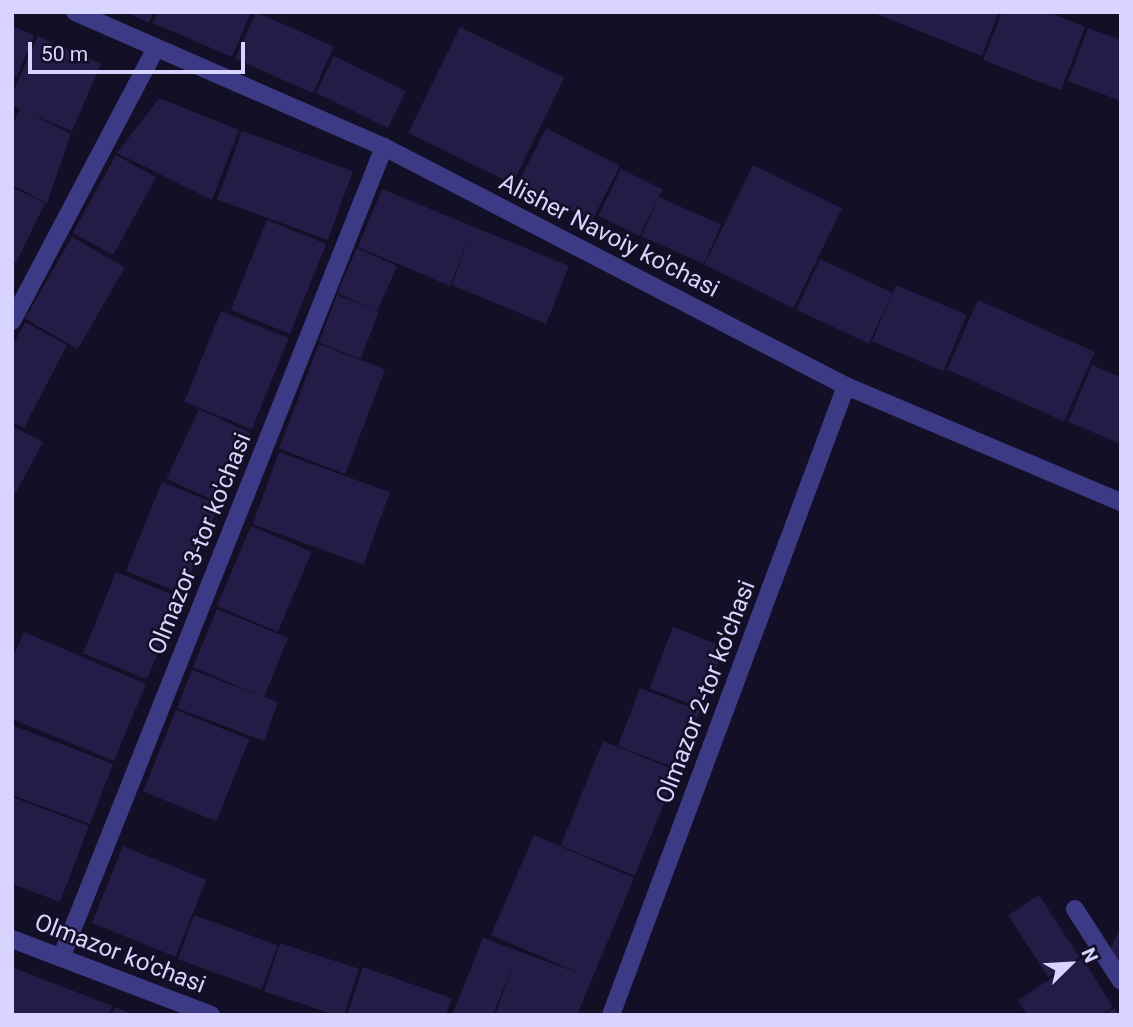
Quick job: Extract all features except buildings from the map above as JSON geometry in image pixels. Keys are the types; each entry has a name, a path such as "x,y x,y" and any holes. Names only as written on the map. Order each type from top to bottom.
{"street":[{"name":"Alisher Navoiy ko'chasi","path":"75,12 384,147 846,386 1121,502"},
{"path":"12,321 156,48"},
{"name":"Olmazor 3-tor ko'chasi","path":"61,958 384,147"},
{"name":"Olmazor 2-tor ko'chasi","path":"611,1015 846,386"},
{"path":"1075,909 1121,981"},
{"name":"Olmazor ko'chasi","path":"12,939 211,1015"}]}
